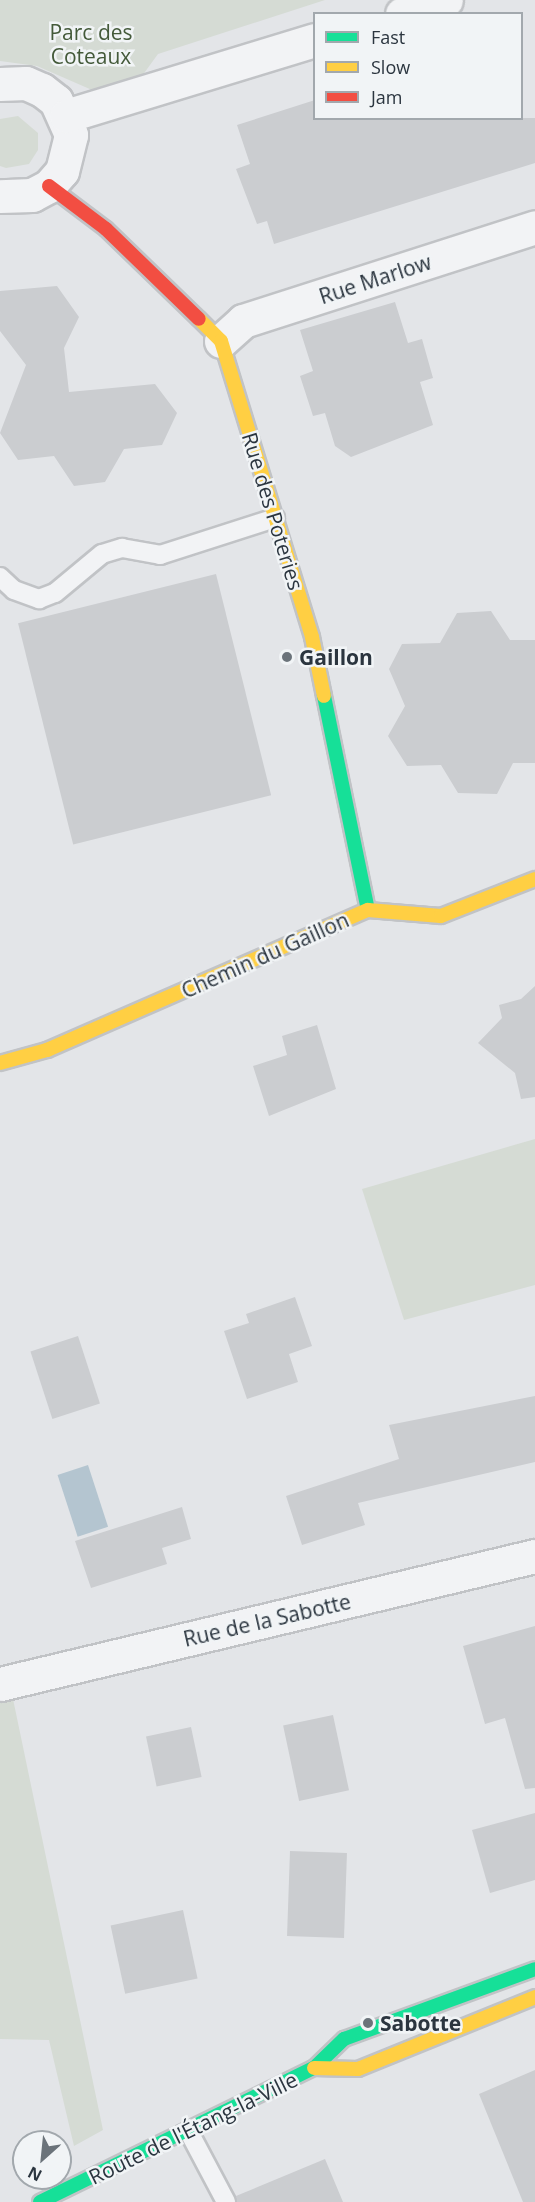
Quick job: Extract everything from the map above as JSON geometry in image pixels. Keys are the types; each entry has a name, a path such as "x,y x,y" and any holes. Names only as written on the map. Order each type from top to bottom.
{"street":[{"path":"408,12 446,0"},
{"path":"66,116 313,41"},
{"path":"0,84 26,83 42,90 66,116 69,153 49,186 32,195 0,196"},
{"name":"Rue des Poteries","path":"49,186 106,229 221,341 312,637 368,910"},
{"name":"Rue Marlow","path":"221,341 243,321 535,227"},
{"name":"Chemin du Gaillon","path":"0,1063 47,1050 368,910 441,916 535,879"},
{"name":"Rue de la Sabotte","path":"0,1684 535,1556"},
{"name":"Route de l'Étang-la-Ville","path":"40,2202 189,2132 314,2068 344,2039 535,1969"},
{"name":"Route de l'Étang-la-Ville","path":"314,2068 357,2069 535,1997"}],"lane":[{"path":"0,577 14,590 39,599 55,593 102,554 123,548 160,555 275,518"},
{"path":"189,2132 226,2202"}],"green space":[{"name":"Parc des Coteaux","path":"0,0 325,0 158,54 142,76 92,90 37,66 0,61"},
{"path":"18,116 38,133 38,150 29,164 6,168 0,166 0,119"},
{"path":"535,1139 535,1285 404,1320 362,1189"},
{"path":"13,1699 103,2130 74,2146 49,2040 0,2039 0,1702"}],"water":[{"path":"88,1465 108,1527 78,1537 58,1475"}],"building":[{"path":"313,101 313,120 523,120 523,118 535,118 535,163 274,244 267,221 257,224 236,169 250,164 237,125"},
{"path":"57,286 79,317 64,348 69,392 155,384 177,413 162,445 124,449 105,482 74,486 54,456 18,460 0,433 26,365 0,331 0,291"},
{"path":"395,302 408,343 422,339 433,378 420,382 433,425 351,457 335,446 325,413 313,416 300,376 313,371 300,330"},
{"path":"216,574 271,795 73,845 18,623"},
{"path":"491,611 510,640 535,640 535,763 513,763 497,794 458,793 441,765 407,766 388,736 405,706 389,669 402,644 440,643 457,613"},
{"path":"535,986 535,1097 521,1099 515,1073 478,1043 502,1018 499,1005 521,999"},
{"path":"317,1025 336,1089 269,1116 253,1066 287,1055 282,1036"},
{"path":"295,1297 312,1346 289,1354 298,1382 247,1399 224,1331 249,1323 246,1314"},
{"path":"78,1336 100,1404 52,1419 30,1351"},
{"path":"535,1396 535,1462 358,1503 365,1525 302,1545 286,1496 399,1459 389,1425"},
{"path":"182,1507 191,1539 162,1548 167,1564 91,1588 75,1541"},
{"path":"535,1626 535,1788 525,1789 505,1718 485,1724 463,1646"},
{"path":"333,1715 349,1790 299,1801 283,1726"},
{"path":"191,1727 202,1777 157,1786 146,1737"},
{"path":"535,1813 535,1880 490,1893 472,1830"},
{"path":"290,1851 347,1853 344,1938 287,1936"},
{"path":"183,1910 198,1978 125,1994 111,1925"},
{"path":"535,2070 535,2202 523,2202 479,2094"},
{"path":"325,2159 343,2202 237,2202 236,2196"}],"traffic: fast":[{"path":"324,696 368,910"},
{"path":"40,2202 314,2068 344,2039 535,1969"}],"traffic: slow":[{"path":"199,319 221,341 312,637 324,696"},
{"path":"0,1063 47,1050 368,910 441,916 535,879"},
{"path":"314,2068 358,2069 535,1997"}],"traffic: jam":[{"path":"49,186 106,229 199,319"}],"place":[{"name":"Gaillon","path":"287,657"},
{"name":"Sabotte","path":"368,2023"}]}
